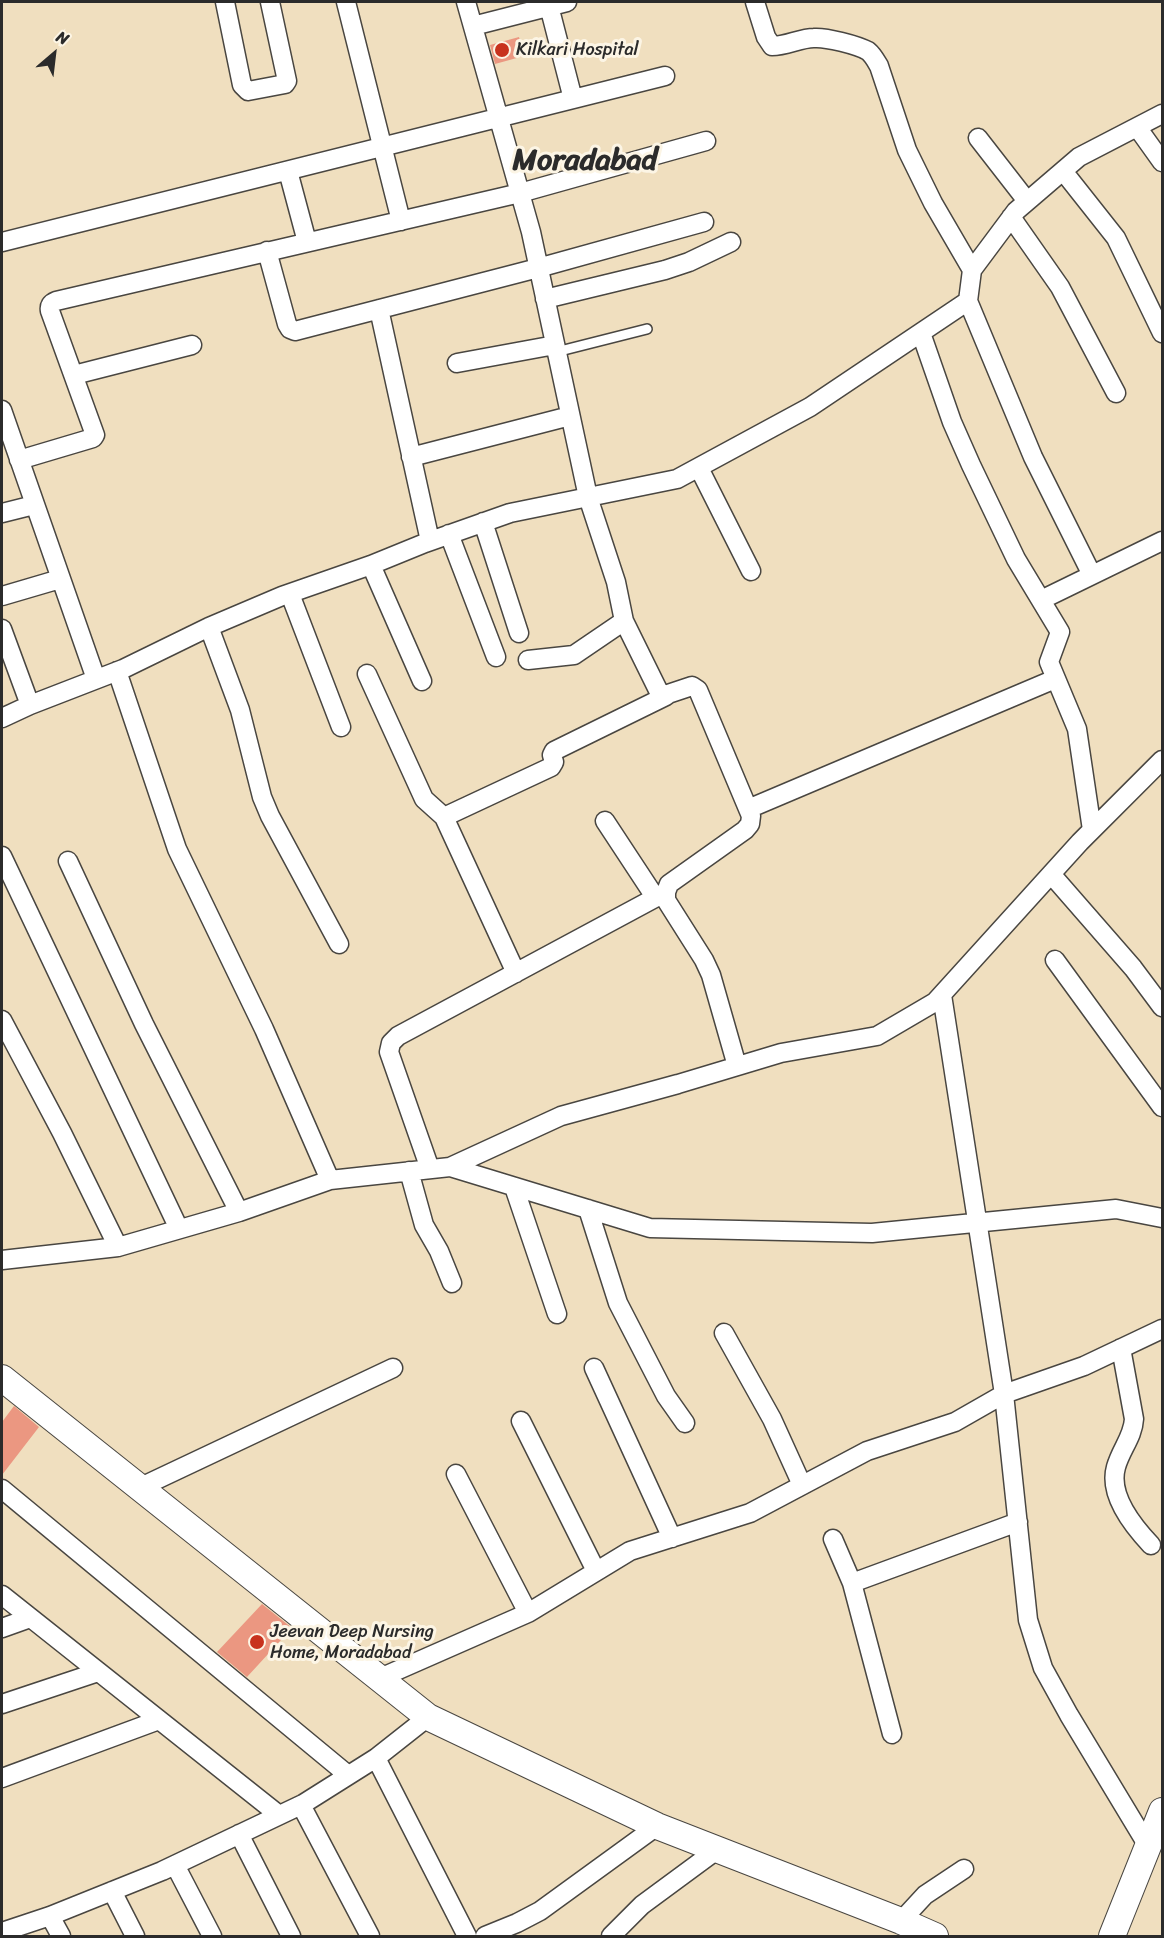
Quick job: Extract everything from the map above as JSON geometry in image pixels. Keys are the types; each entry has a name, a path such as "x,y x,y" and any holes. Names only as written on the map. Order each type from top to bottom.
{"main road":[{"path":"2,1378 428,1717 657,1826 935,1936"},
{"path":"1112,1936 1162,1811"}],"street":[{"path":"225,2 242,86 248,91 285,84 287,81 270,2"},
{"path":"346,2 401,220"},
{"path":"466,2 520,193 588,497 616,582 624,621 659,693 666,696"},
{"path":"472,26 548,4 567,2"},
{"path":"755,2 766,37 772,46 783,46 813,38 835,41 867,51 874,57 908,150 933,203 972,270"},
{"path":"548,4 573,99"},
{"path":"2,242 664,76"},
{"path":"1092,575 1033,458 968,301 972,270 1011,217 1079,157 1162,114"},
{"path":"1137,127 1162,162"},
{"path":"978,138 1027,201"},
{"path":"19,460 93,438 95,435 50,311 49,307 52,303 520,193 706,141"},
{"path":"288,171 307,242"},
{"path":"1063,171 1116,238 1162,333"},
{"path":"1011,217 1060,287 1116,393"},
{"path":"267,251 287,324 295,331 704,222"},
{"path":"545,299 665,270 730,242"},
{"path":"2,718 117,671 209,627 449,534 510,513 677,479 810,407 968,301"},
{"path":"379,309 430,541"},
{"path":"921,333 957,433 1016,559 1060,632 1049,662 1077,729 1092,830"},
{"path":"74,375 192,345"},
{"path":"457,363 555,348"},
{"path":"2,415 96,679"},
{"path":"411,456 570,416"},
{"path":"699,468 751,571"},
{"path":"2,513 34,505"},
{"path":"483,522 519,633"},
{"path":"449,534 495,657"},
{"path":"1041,600 1162,541"},
{"path":"372,565 422,681"},
{"path":"2,596 60,579"},
{"path":"290,594 341,727"},
{"path":"528,660 574,655 624,621"},
{"path":"209,627 240,710 262,797 339,944"},
{"path":"2,629 30,705"},
{"path":"117,671 177,849 264,1029 330,1180"},
{"path":"367,674 423,799 444,818 516,973"},
{"path":"748,809 1055,679"},
{"path":"430,1169 389,1052 390,1043 398,1036 660,894 669,884 745,830 750,824 751,816 698,690 692,686 666,696 554,751 552,754 554,762 551,767 444,818"},
{"path":"2,1260 118,1246 239,1212 330,1180 450,1167 561,1116 781,1053 877,1036 935,1002 1092,830 1162,760"},
{"path":"605,821 666,900 704,960 711,975 737,1066"},
{"path":"2,856 179,1229"},
{"path":"68,861 144,1024 239,1212"},
{"path":"1052,874 1133,968 1162,1007"},
{"path":"1055,960 1162,1107"},
{"path":"942,995 1004,1394 1028,1620 1042,1668 1148,1846"},
{"path":"2,1020 118,1246"},
{"path":"450,1167 650,1228 743,1232 872,1233 1116,1209 1162,1218"},
{"path":"409,1171 424,1225 439,1251 452,1283"},
{"path":"514,1187 557,1314"},
{"path":"588,1209 618,1303 666,1396 686,1423"},
{"path":"380,1678 528,1612 630,1551 750,1513 867,1451 955,1422 1004,1394 1084,1366 1162,1329"},
{"path":"724,1333 772,1419 802,1485"},
{"path":"1121,1348 1134,1430 1116,1468 1115,1486 1128,1517 1150,1545"},
{"path":"141,1487 393,1368"},
{"path":"594,1368 672,1538"},
{"path":"521,1421 596,1571"},
{"path":"456,1474 528,1612"},
{"path":"2,1489 348,1776"},
{"path":"852,1583 1018,1522"},
{"path":"833,1539 852,1583 892,1734"},
{"path":"2,1595 279,1815"},
{"path":"2,1628 30,1618"},
{"path":"2,1704 98,1672"},
{"path":"2,1932 50,1916 176,1865 301,1805 376,1758 428,1717"},
{"path":"2,1778 159,1720"},
{"path":"376,1758 467,1936"},
{"path":"301,1805 370,1936"},
{"path":"485,1936 540,1911 657,1826"},
{"path":"239,1834 291,1936"},
{"path":"611,1936 642,1905 718,1849"},
{"path":"176,1865 212,1936"},
{"path":"901,1921 925,1895 964,1869"},
{"path":"112,1891 135,1936"},
{"path":"50,1916 61,1936"}],"lane":[{"path":"555,348 647,329"}],"building":[{"path":"519,37 524,56 495,64 490,45"},
{"path":"14,1406 39,1427 2,1475 2,1422"},
{"path":"262,1604 292,1628 247,1677 217,1652"}],"place":[{"name":"Kilkari Hospital","path":"502,50"},
{"name":"Jeevan Deep Nursing Home, Moradabad","path":"257,1642"}],"district":[{"name":"Moradabad","path":"585,161"}]}
